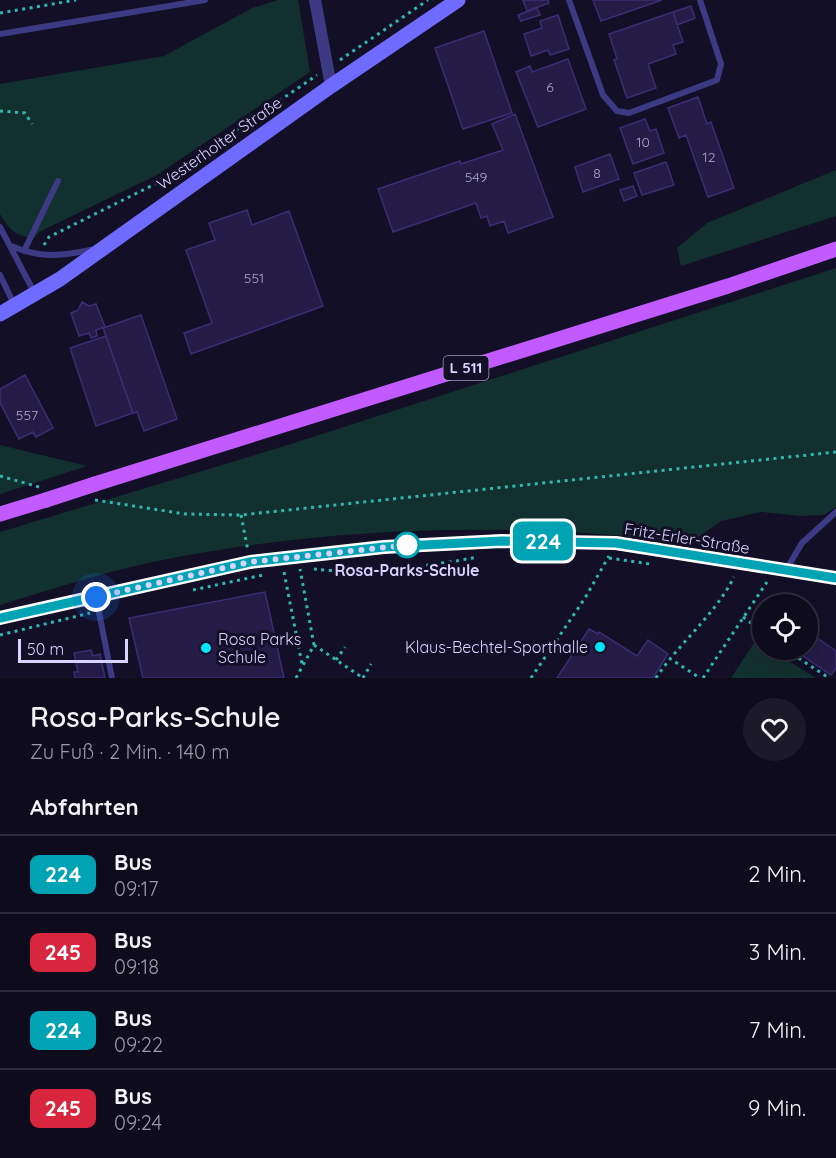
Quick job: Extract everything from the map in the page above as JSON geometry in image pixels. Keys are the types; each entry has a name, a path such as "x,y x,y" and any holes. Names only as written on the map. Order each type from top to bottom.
{"main road":[{"name":"L 511","path":"0,514 44,494 95,484 717,290 836,249"}],"street":[{"path":"315,0 331,86"},
{"name":"Westerholter Straße","path":"0,314 36,294 331,86 458,0"},
{"name":"Fritz-Erler-Straße","path":"0,618 250,562 327,552 502,541 616,543 836,578"}],"lane":[{"path":"0,34 205,0"},
{"path":"569,0 603,95 617,111 629,113 717,80 721,64 700,0"},
{"path":"24,251 58,181"},
{"path":"0,226 36,294"},
{"path":"11,246 42,256 62,257 104,247"},
{"path":"0,275 15,306"},
{"path":"786,570 802,543 836,512"},
{"path":"96,597 112,678"}],"path":[{"path":"0,13 76,0"},
{"path":"356,49 428,0"},
{"path":"43,250 49,237 165,179 313,78"},
{"path":"0,111 25,113 32,124"},
{"path":"87,498 185,514 241,515 836,452"},
{"path":"0,476 44,494"},
{"path":"241,515 248,550"},
{"path":"531,678 616,543"},
{"path":"185,592 300,569 342,571 451,562 486,556"},
{"path":"598,557 654,565"},
{"path":"296,678 314,645 300,569"},
{"path":"284,572 302,666"},
{"path":"722,575 743,578"},
{"path":"656,678 669,658 727,591 734,577"},
{"path":"669,658 701,678 767,582 760,581"},
{"path":"0,635 99,611"},
{"path":"743,617 752,624"},
{"path":"314,645 363,678 371,664"},
{"path":"336,660 345,647"},
{"path":"802,660 830,678"}],"green space":[{"path":"278,0 298,0 310,72 157,175 39,232 34,238 17,234 6,224 0,214 0,84 164,56 252,8"},
{"path":"836,170 836,216 681,266 677,248 707,223"},
{"path":"836,268 836,507 824,515 799,516 761,512 721,521 690,543 623,536 490,530 356,534 289,540 223,549 137,565 0,605 0,532 288,445"},
{"path":"0,445 87,466 0,494"},
{"path":"752,646 752,660 787,660 816,678 731,678"}],"building":[{"path":"523,0 548,0 549,3 527,11"},
{"path":"593,0 662,0 601,21"},
{"path":"691,6 695,18 677,25 673,12"},
{"path":"537,8 540,15 521,21 518,15"},
{"path":"673,12 683,42 673,45 676,54 648,64 656,88 627,98 614,60 617,59 609,34"},
{"path":"558,15 569,49 550,55 548,50 531,56 524,34 542,28 540,21"},
{"path":"484,31 512,113 463,129 435,48"},
{"path":"568,59 586,109 538,127 516,72 530,66 532,72"},
{"path":"698,97 707,124 711,122 734,188 708,197 686,135 679,138 668,108"},
{"path":"515,114 553,217 508,233 504,221 490,226 487,216 481,218 476,203 393,232 378,189 460,161 461,164 503,150 492,124"},
{"path":"645,119 650,131 656,129 664,153 633,164 620,128"},
{"path":"610,154 619,179 583,192 575,167"},
{"path":"666,162 674,185 642,195 634,173"},
{"path":"633,186 637,196 624,201 620,190"},
{"path":"247,210 252,225 289,211 323,306 191,354 184,333 212,323 186,250 215,240 209,223"},
{"path":"82,302 89,306 96,304 105,327 96,330 97,336 91,338 89,333 79,336 71,313 78,310"},
{"path":"141,315 177,419 144,431 137,412 133,413 103,328"},
{"path":"106,336 133,413 96,426 70,348"},
{"path":"25,375 53,428 36,437 33,432 19,439 0,403 0,389"},
{"name":"Rosa Parks Schule","path":"265,592 284,678 143,678 129,618"},
{"name":"Klaus-Bechtel-Sporthalle","path":"589,629 598,634 599,632 637,656 648,640 668,654 653,678 557,678"},
{"path":"818,639 836,651 836,668 831,675 809,660 818,660"},
{"path":"91,650 93,656 100,654 105,678 75,678 74,672 78,672 74,653"}],"bus line":[{"name":"224","path":"0,618 250,562 384,547 502,541 616,543 836,578"}],"place":[{"name":"Rosa-Parks-Schule","path":"407,545"},
{"name":"Klaus-Bechtel-Sporthalle","path":"600,647"},
{"name":"Rosa Parks Schule","path":"206,648"}],"route":[{"path":"96,597 250,562 407,545"}]}
